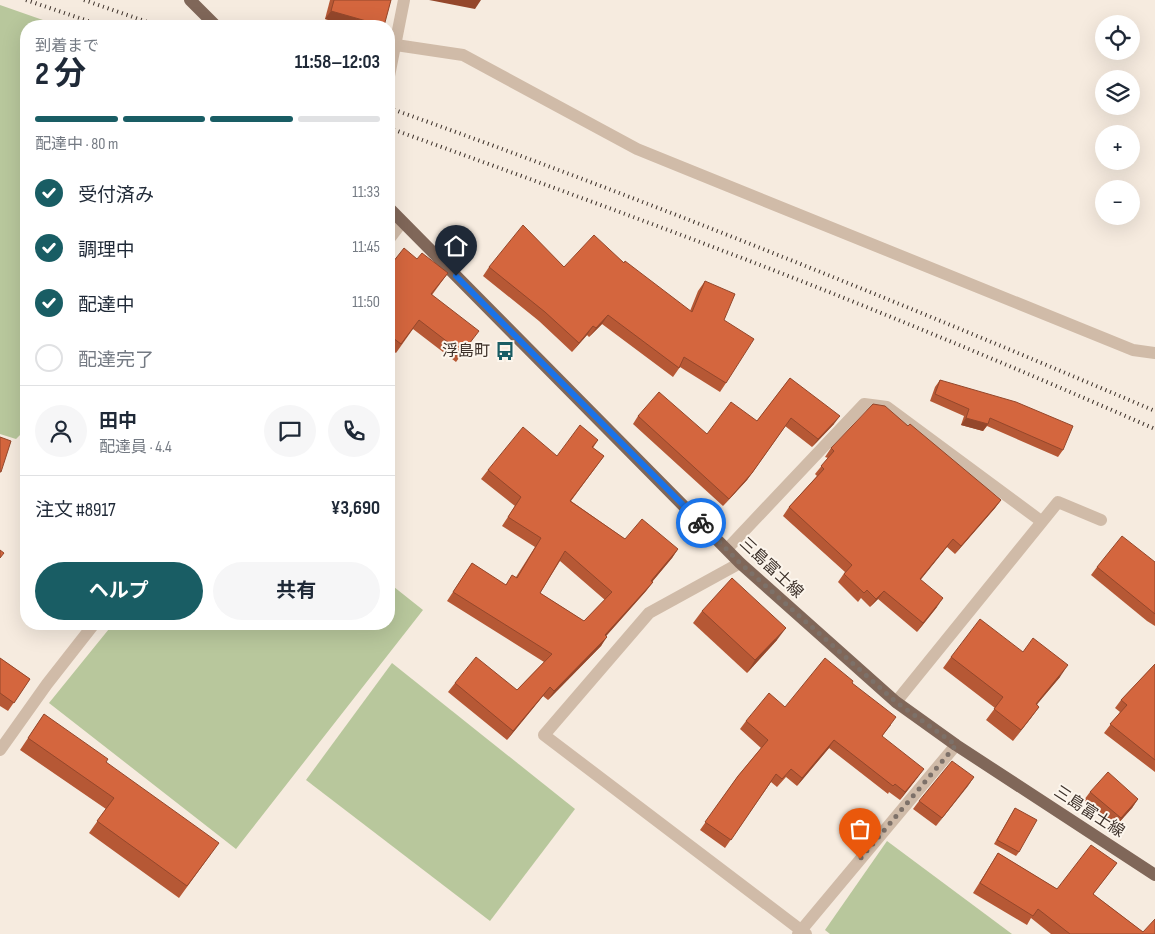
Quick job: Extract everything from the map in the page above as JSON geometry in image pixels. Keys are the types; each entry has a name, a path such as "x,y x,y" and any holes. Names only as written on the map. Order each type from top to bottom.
{"main road":[{"path":"190,0 210,20"},
{"name":"三島富士線","path":"395,214 740,563 896,702 956,745 1155,875"}],"street":[{"path":"395,49 404,0"},
{"path":"396,45 463,55 637,149 1133,350 1155,353"},
{"path":"395,231 402,222"},
{"path":"727,549 864,404 887,407 1041,521"},
{"path":"896,702 1058,502 1101,520"},
{"path":"740,563 649,613 544,735 801,933 956,745"},
{"path":"0,750 47,684 89,630"}],"green space":[{"path":"0,5 43,20 20,20 20,435 16,439 0,434"},
{"path":"395,588 423,610 236,849 49,703 108,630 395,630"},
{"path":"392,663 575,809 490,921 306,780"},
{"path":"887,841 1012,934 830,934 825,930"}],"building":[{"path":"334,0 391,0 386,20 363,20 331,11"},
{"path":"523,225 564,267 594,235 624,263 625,261 692,312 705,281 735,294 724,320 754,339 726,383 684,357 679,368 608,315 596,328 593,326 579,343 545,312 489,267"},
{"path":"404,248 417,259 422,253 448,273 431,294 479,331 462,353 419,320 401,344 395,340 395,259"},
{"path":"790,378 840,416 818,439 791,418 752,473 729,499 638,416 659,392 707,434 731,402 757,421"},
{"path":"940,380 1016,402 1073,426 1063,450 990,418 988,424 966,418 969,409 935,394"},
{"path":"873,404 885,406 908,426 910,424 1001,500 961,546 953,539 920,579 943,598 923,623 884,591 876,599 867,590 864,593 844,574 852,565 789,507 824,469 821,466 834,451 831,448"},
{"path":"580,425 598,440 592,447 604,456 570,501 625,539 642,519 678,549 651,581 653,582 605,635 607,637 554,691 550,687 513,731 455,683 476,657 517,690 552,654 453,592 472,563 506,585 512,575 517,578 541,538 508,517 521,497 488,470 523,427 557,456","holes":["565,551 612,592 584,621 540,593"]},
{"path":"0,437 11,441 1,472 0,472"},
{"path":"1122,536 1155,562 1155,614 1097,567"},
{"path":"0,550 4,553 0,558"},
{"path":"732,578 786,628 755,660 702,611"},
{"path":"980,619 1023,652 1033,638 1068,665 1036,704 1039,707 1021,730 994,709 1003,697 951,657"},
{"path":"0,658 30,679 14,703 0,693"},
{"path":"825,658 853,681 852,683 896,717 882,736 924,769 905,792 895,784 893,786 834,740 802,778 791,769 782,779 776,774 731,840 705,822 738,776 768,740 746,721 769,693 785,707"},
{"path":"1155,664 1155,760 1110,724 1127,705 1121,700"},
{"path":"44,714 108,759 106,762 219,843 187,886 97,821 114,798 28,738"},
{"path":"952,761 974,777 942,818 919,801"},
{"path":"1108,772 1138,799 1121,818 1090,792"},
{"path":"1015,808 1037,820 1019,852 997,840"},
{"path":"1091,845 1117,863 1093,894 1143,932 1155,919 1155,934 1070,934 1038,909 1033,916 980,883 998,853 1057,889"}],"railway":[{"path":"26,0 85,20"},
{"path":"84,0 142,20"},
{"path":"395,110 582,179 774,253 1155,411"},
{"path":"395,130 659,226 819,288 988,357 1155,429"}],"way so far":[{"path":"701,523 740,563 896,702 956,745 860,859"}],"place":[{"name":"浮島町","path":"505,351"}],"route":[{"path":"456,276 701,523"}]}
